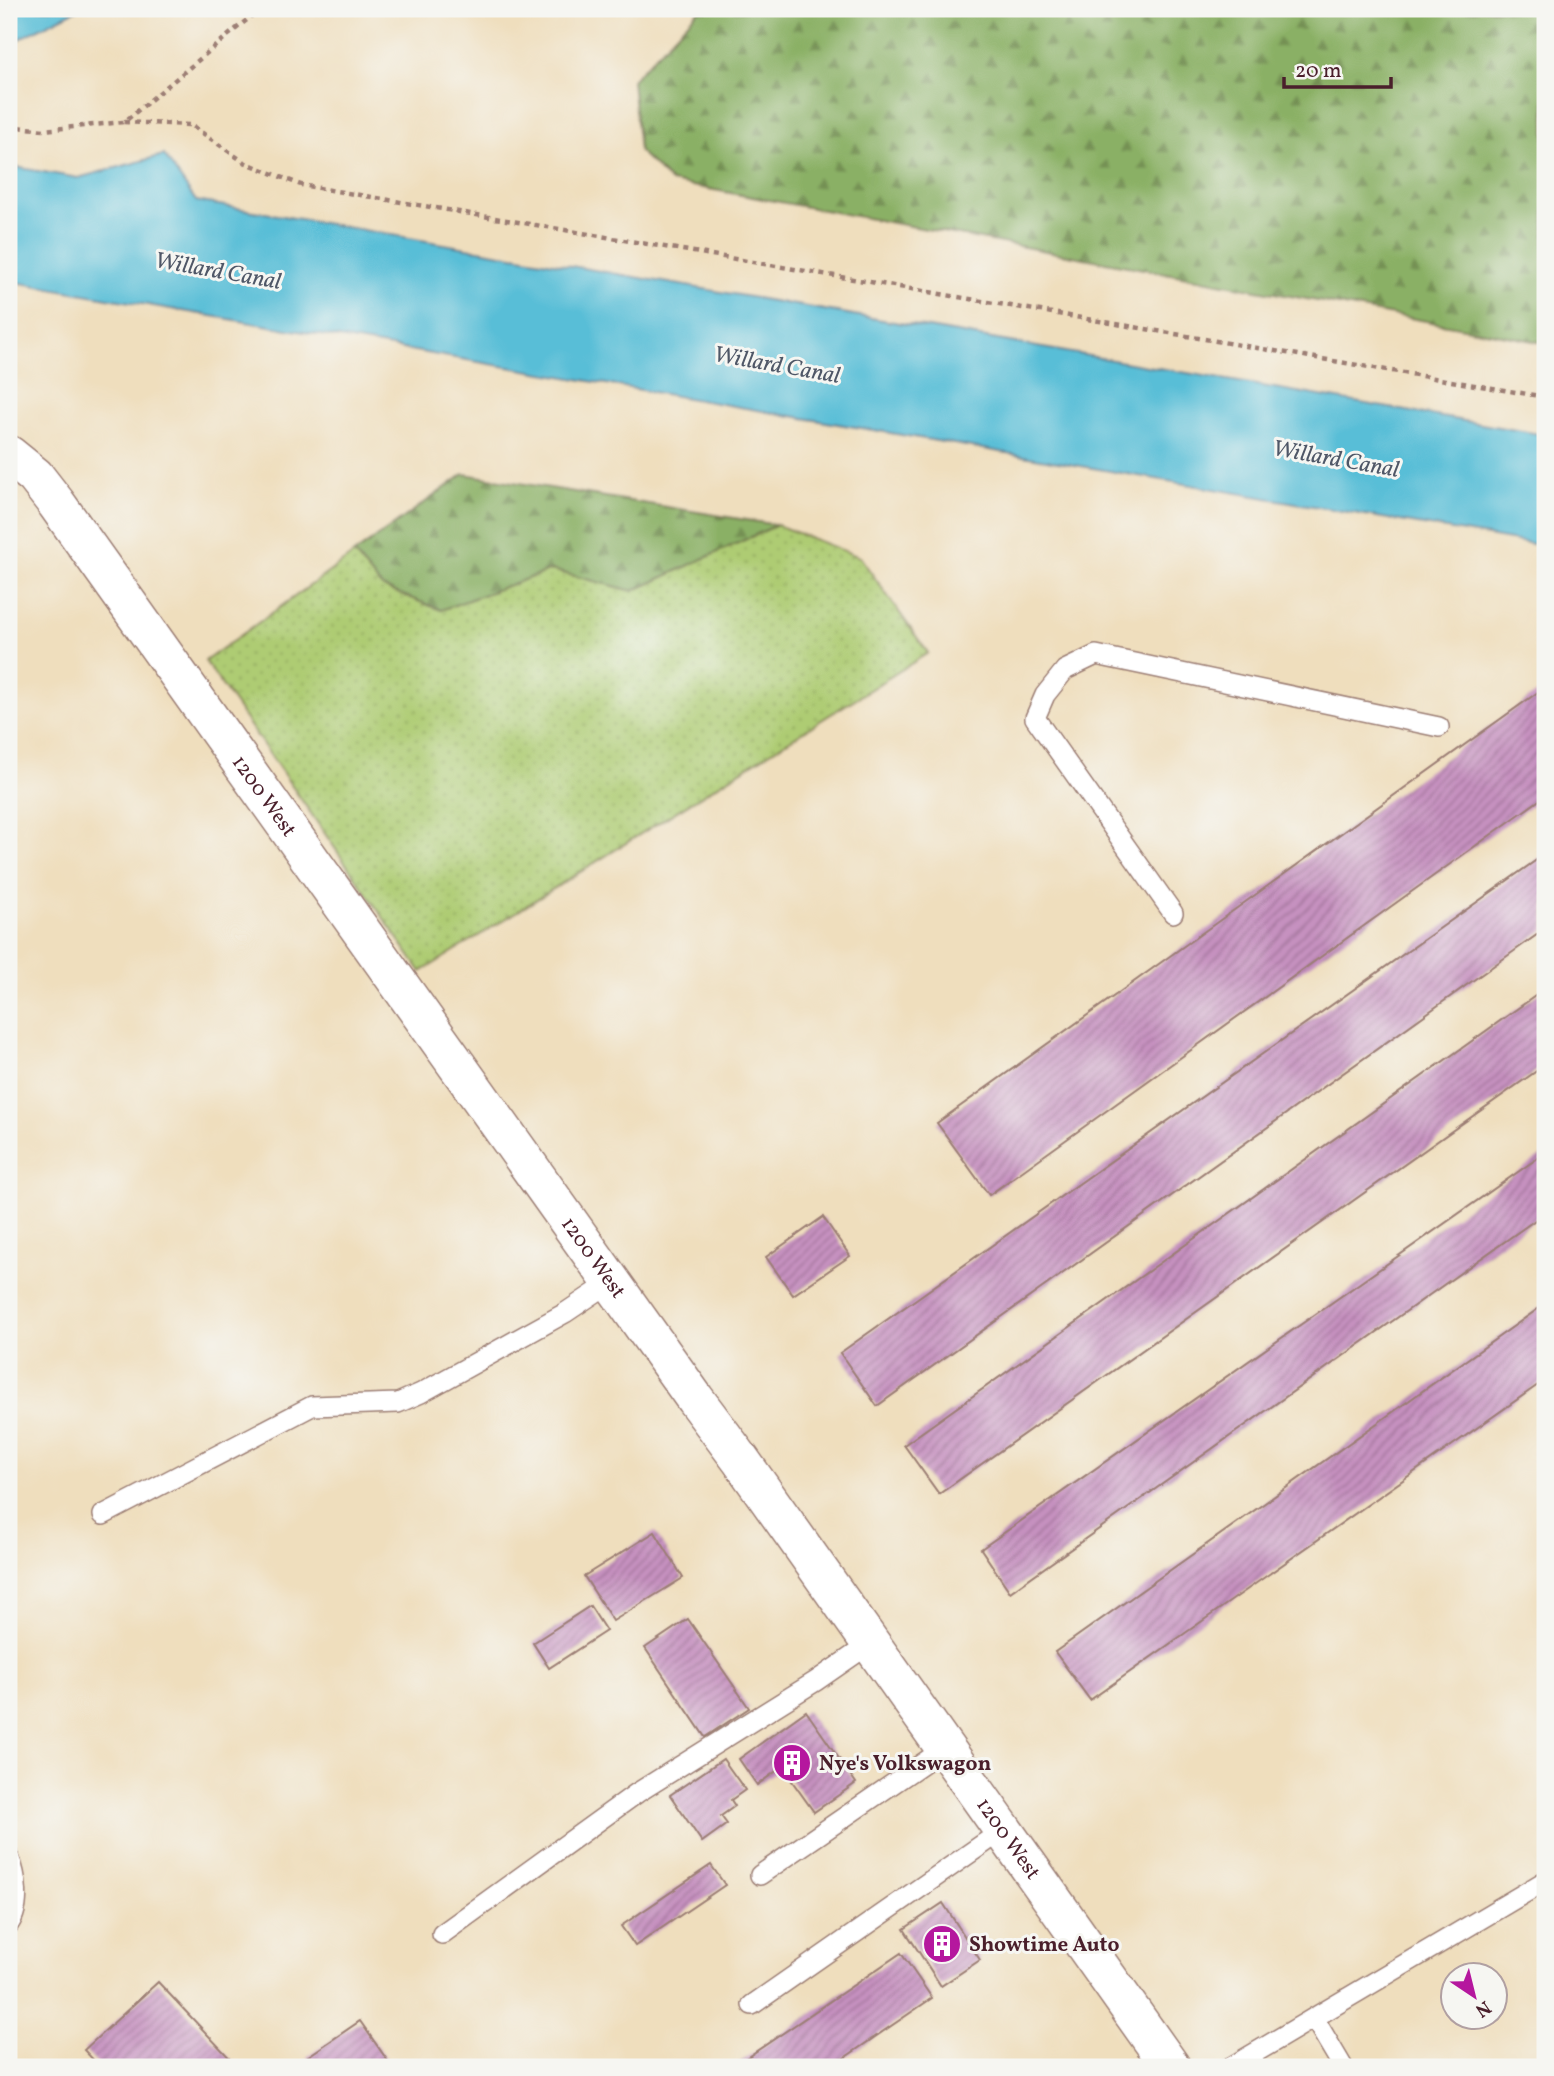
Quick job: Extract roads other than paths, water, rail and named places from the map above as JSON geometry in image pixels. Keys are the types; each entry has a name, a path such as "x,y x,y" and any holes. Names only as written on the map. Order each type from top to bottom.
{"street":[{"name":"1200 West","path":"9,455 35,476 56,503 1171,2067"}],"lane":[{"path":"1173,913 1035,718 1045,695 1065,670 1096,655 1439,727"},
{"path":"103,1515 313,1406 398,1403 421,1393 565,1313 611,1282"},
{"path":"442,1934 637,1793 816,1681 871,1643"},
{"path":"760,1875 944,1748"},
{"path":"752,2005 1003,1830"},
{"path":"9,1857 17,1890 14,1917 9,1924"},
{"path":"1231,2067 1545,1881"},
{"path":"1314,2018 1343,2067"}],"water":[{"path":"9,9 78,9 9,44"},
{"name":"Willard Canal","path":"164,155 196,201 1545,435 1545,546 9,281 9,166 78,178"}],"place":[{"name":"Nye's Volkswagon","path":"792,1763"},
{"name":"Showtime Auto","path":"942,1944"}]}
